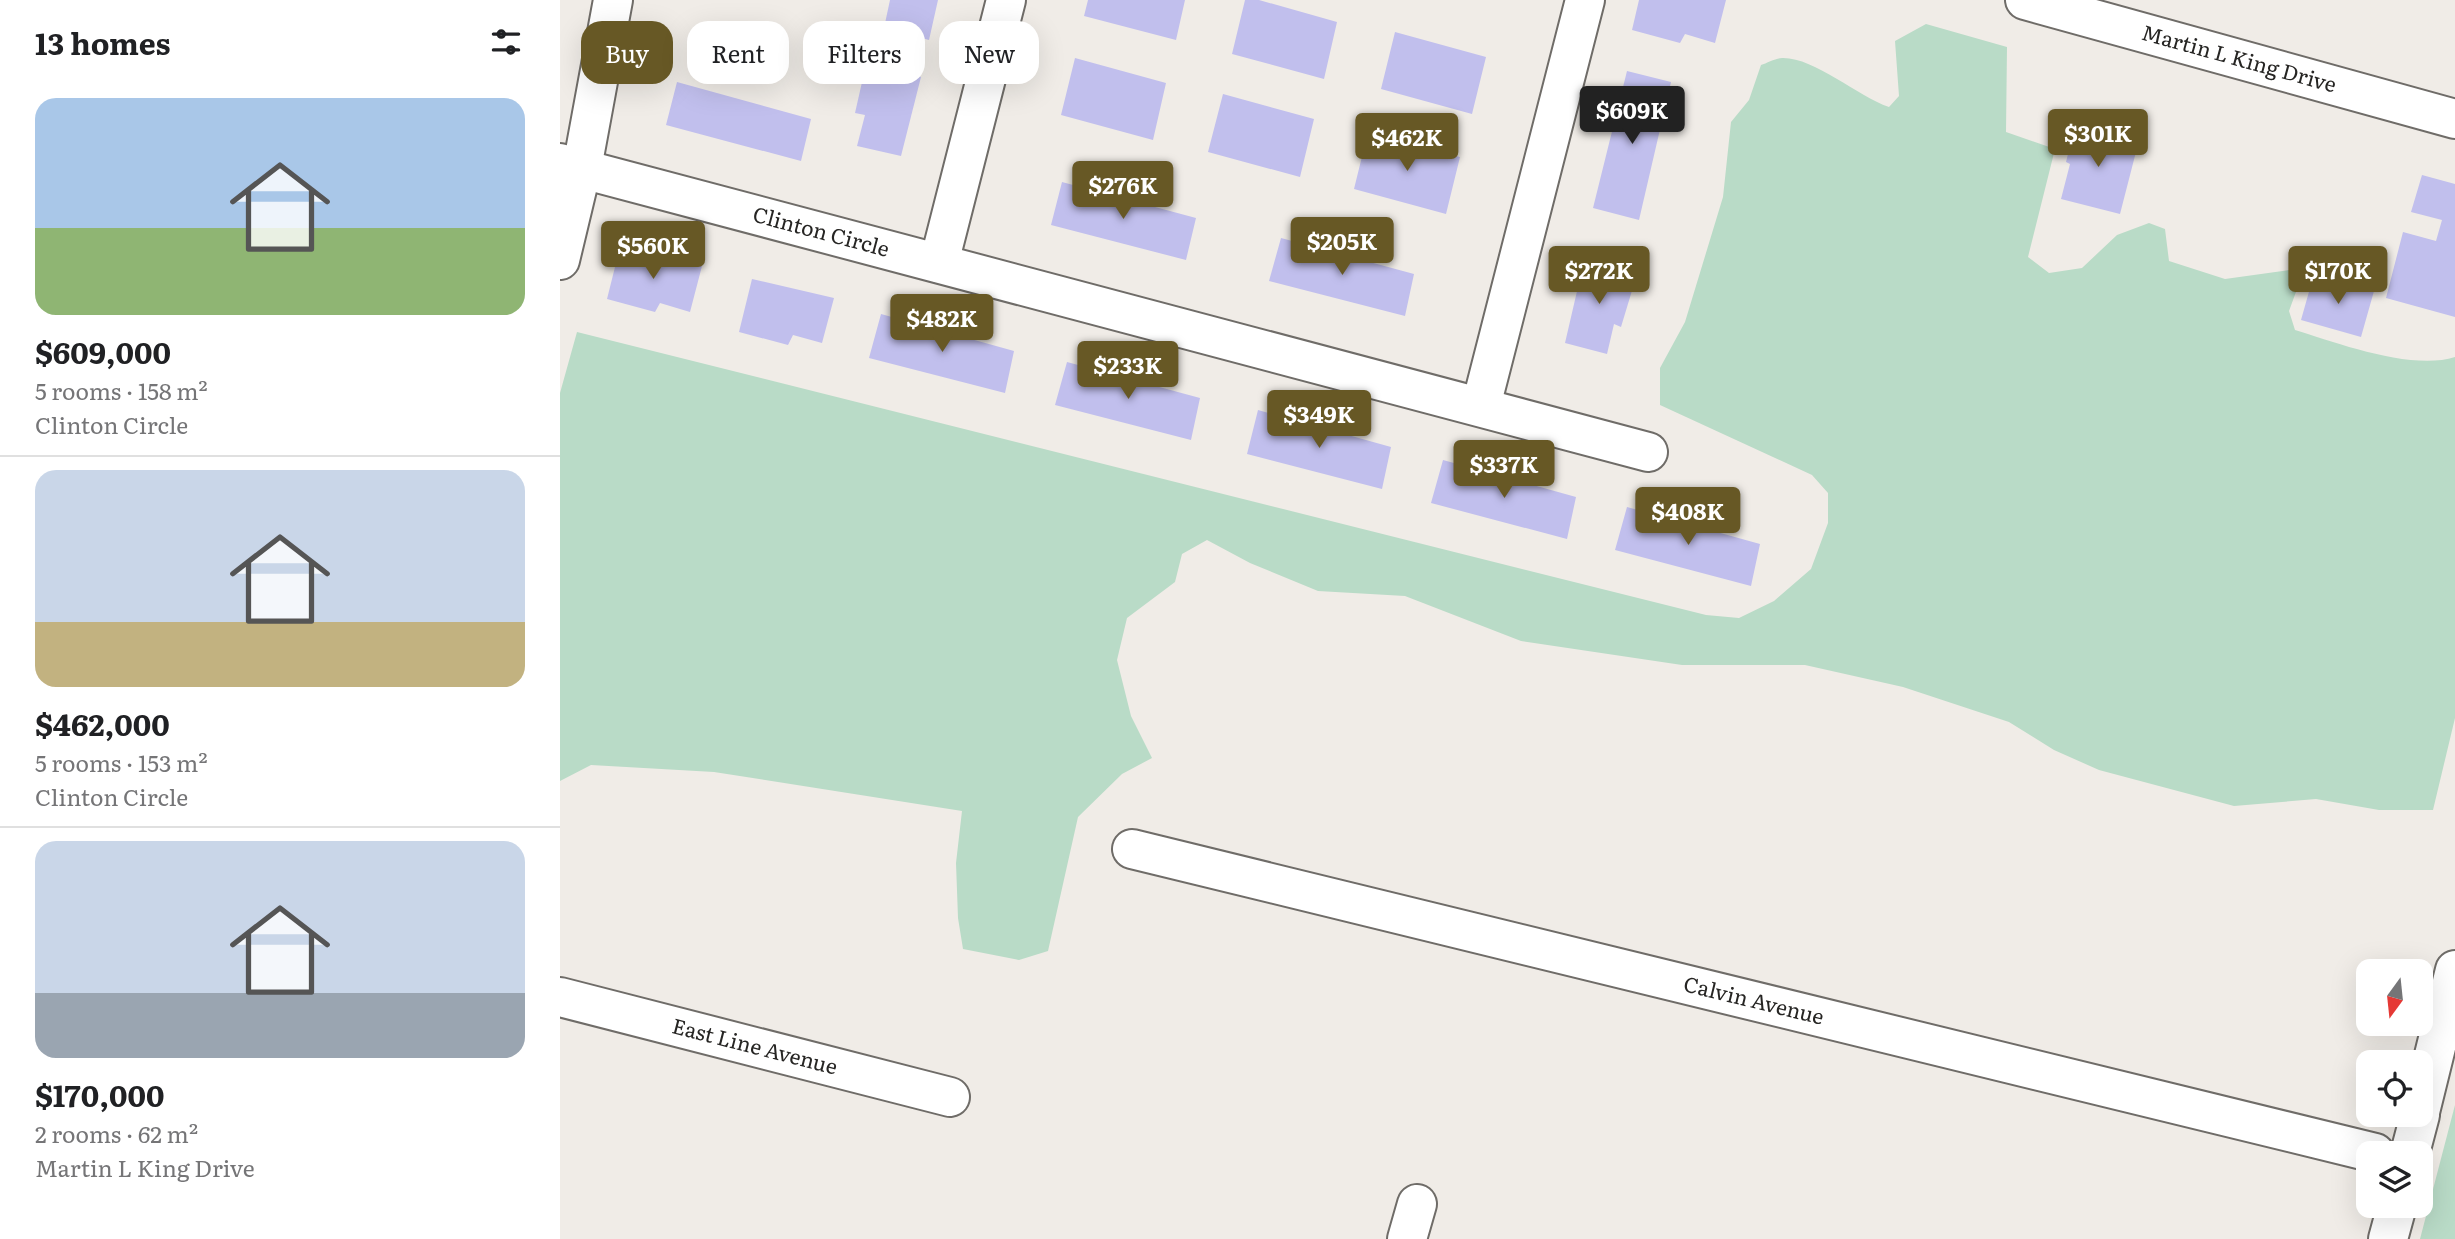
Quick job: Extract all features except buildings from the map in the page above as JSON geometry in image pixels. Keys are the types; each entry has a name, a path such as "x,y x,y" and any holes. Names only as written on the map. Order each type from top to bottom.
{"street":[{"path":"560,260 571,166 613,0"},
{"path":"939,263 1006,0"},
{"path":"1481,407 1586,0"},
{"name":"Martin L King Drive","path":"2025,0 2455,119"},
{"name":"Clinton Circle","path":"571,166 1648,452"},
{"name":"Calvin Avenue","path":"1132,849 2356,1148"},
{"path":"2433,1060 2455,970"},
{"name":"East Line Avenue","path":"560,997 950,1097"},
{"path":"2388,1239 2394,1218"}],"green space":[{"path":"1926,24 2007,47 2006,132 2055,149 2028,257 2049,273 2082,268 2117,235 2149,223 2165,229 2169,261 2225,279 2289,270 2300,281 2289,311 2295,330 2397,358 2418,361 2455,357 2455,718 2433,810 2379,810 2316,799 2234,806 2099,770 2054,750 2009,722 1903,687 1805,665 1682,665 1521,641 1405,596 1318,591 1250,563 1207,540 1182,554 1175,582 1127,618 1117,660 1131,716 1152,758 1122,774 1078,817 1048,951 1019,960 963,949 958,918 956,863 962,811 714,772 591,765 560,781 560,393 577,332 1706,615 1739,618 1774,601 1811,569 1828,523 1828,493 1812,475 1660,405 1660,368 1685,322 1723,197 1731,122 1749,100 1761,65 1782,58 1794,59 1821,70 1889,107 1899,96 1895,41"},
{"path":"2455,1105 2455,1239 2420,1239 2425,1218 2433,1218 2433,1189"}]}
